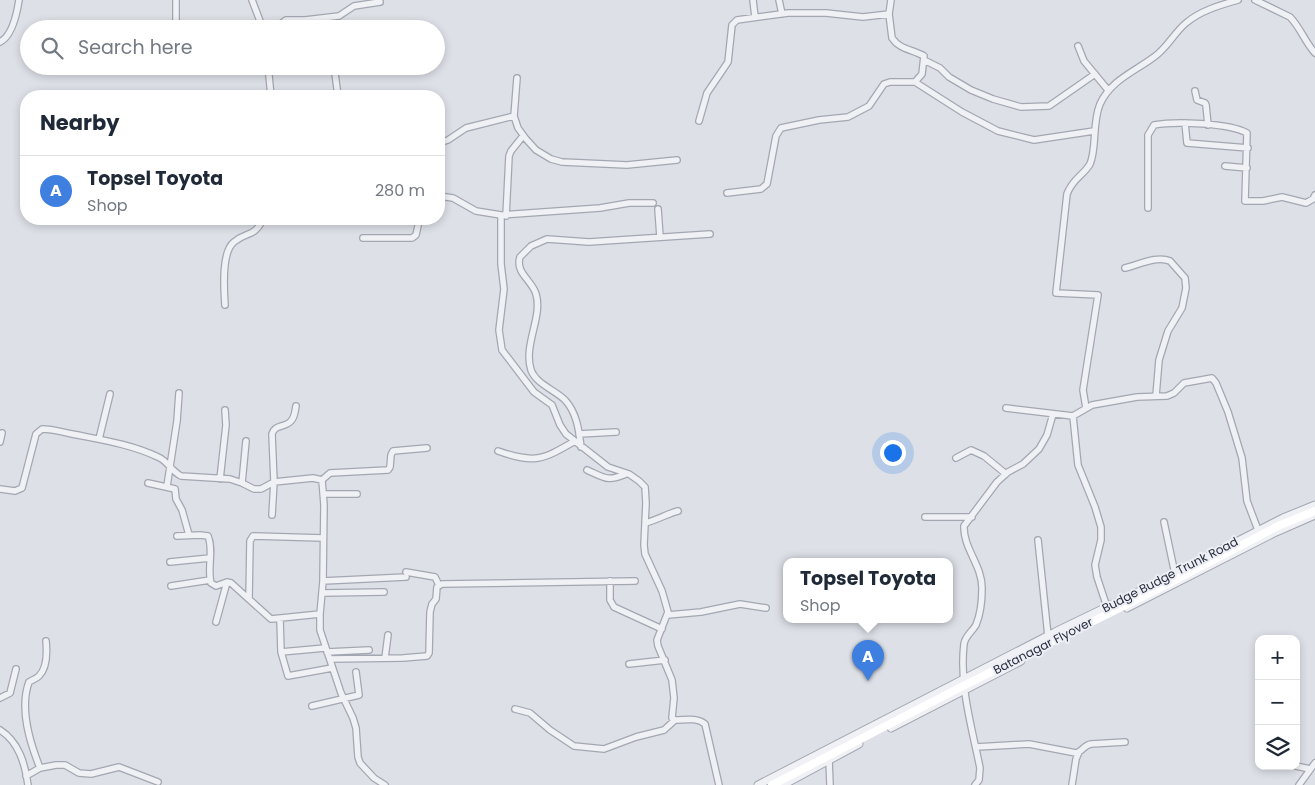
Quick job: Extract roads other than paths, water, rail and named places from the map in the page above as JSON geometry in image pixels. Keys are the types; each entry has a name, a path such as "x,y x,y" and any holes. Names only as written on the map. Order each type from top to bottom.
{"main road":[{"name":"Batanagar Flyover","path":"772,785 1278,526 1315,511"}],"street":[{"path":"0,42 9,34 19,0"},
{"path":"176,0 176,20"},
{"path":"252,0 260,20"},
{"path":"753,0 755,17"},
{"path":"779,0 782,14"},
{"path":"891,0 889,14 892,38 906,50 924,56 922,74 915,82"},
{"path":"1086,408 1084,390 1098,296 1056,293 1067,194 1073,182 1090,164 1100,104 1108,90 1127,73 1154,57 1186,24 1216,6 1238,0"},
{"path":"1255,0 1290,17 1315,53"},
{"path":"286,20 341,15 354,6 380,2"},
{"path":"699,121 707,93 728,62 733,23 737,20 782,14 826,13 863,17 889,14"},
{"path":"1078,46 1084,61 1108,90"},
{"path":"924,60 940,68 949,77 971,90 993,100 1021,107 1049,106 1095,74"},
{"path":"269,75 270,90"},
{"path":"335,75 337,90"},
{"path":"517,78 514,116 518,128 536,150 545,156 562,162 627,166 677,160"},
{"path":"727,193 760,189 767,184 776,136 782,128 819,120 848,117 870,106 884,84 890,82 915,82 962,112 998,131 1034,140 1094,131"},
{"path":"1195,91 1196,100 1206,105 1208,125"},
{"path":"445,141 466,128 514,116"},
{"path":"1186,123 1187,143 1248,148"},
{"path":"1148,208 1148,144 1150,130 1156,124 1186,123 1232,128 1245,132 1248,135 1246,201 1263,201 1282,197 1306,202 1313,199 1315,195"},
{"path":"524,136 509,156 501,264 504,289 498,330 502,350 534,392 552,405 566,434 608,466 640,481 645,487 645,554 667,603 668,615 657,640 672,680 674,698 672,716 673,720 675,720"},
{"path":"1225,166 1247,168"},
{"path":"445,197 454,198 476,210 503,217 652,203"},
{"path":"658,209 660,237"},
{"path":"225,305 224,285 229,247 238,239 252,234 260,225"},
{"path":"363,238 412,238 416,235 418,225"},
{"path":"581,447 574,414 566,401 543,384 531,369 529,353 537,297 536,292 520,271 520,257 531,246 548,239 589,242 710,234"},
{"path":"1125,268 1167,259 1183,276 1186,282 1182,308 1168,331 1159,360 1156,396"},
{"path":"1006,408 1073,416 1086,408 1102,402 1171,394 1184,383 1209,377 1214,380 1228,412 1240,453 1247,502 1258,530"},
{"path":"167,486 177,422 179,393"},
{"path":"99,439 110,394"},
{"path":"272,515 274,482 273,430 292,420 296,406"},
{"path":"220,479 226,425 225,410"},
{"path":"975,785 979,780 980,768 965,690 965,639 976,626 979,616 982,602 981,575 968,547 964,529 966,523 986,496 1006,474 1018,468 1039,449 1047,435 1053,414"},
{"path":"1073,416 1078,465 1101,527 1094,565 1107,608"},
{"path":"0,489 15,491 22,488 38,430 46,429 116,442 160,457 175,473 181,476 220,479 242,483 254,489 261,489 274,482 313,478 322,480"},
{"path":"579,434 616,432"},
{"path":"0,442 2,433"},
{"path":"242,483 246,441"},
{"path":"498,451 522,459 538,458 550,455 575,441"},
{"path":"322,480 330,473 388,470 391,454 394,451 427,448"},
{"path":"956,458 971,450 984,456 1006,474"},
{"path":"587,470 609,480 626,474"},
{"path":"322,480 324,494 323,581 320,630 332,668 354,723 360,763 374,778 385,785"},
{"path":"148,483 167,486 176,491 176,499 182,510 189,535"},
{"path":"324,494 357,494"},
{"name":"Budge Budge Trunk Road","path":"758,785 1258,530 1315,505"},
{"path":"645,523 658,520 678,511"},
{"path":"925,516 972,517"},
{"name":"Budge Budge Trunk Road","path":"784,785 965,690 1276,532 1315,516"},
{"path":"1164,522 1175,574"},
{"path":"177,536 208,536 210,544 210,580 213,585 216,586 227,582 234,584 267,617 280,619 320,614"},
{"path":"249,599 250,541 253,536 323,538"},
{"path":"1038,540 1048,636"},
{"path":"170,562 210,558"},
{"path":"323,581 406,574 435,577 439,585 436,599 432,604 430,612 428,655 419,658 330,659"},
{"path":"171,586 210,580"},
{"path":"610,581 610,600 614,607 662,629"},
{"path":"439,585 635,581"},
{"path":"216,622 227,582"},
{"path":"322,593 384,592"},
{"path":"668,615 701,612 740,604 766,608"},
{"path":"280,619 281,652 288,676 332,668"},
{"path":"385,658 388,634"},
{"path":"40,768 29,738 26,697 29,682 41,673 47,654 46,641"},
{"path":"281,652 369,650"},
{"path":"629,664 665,660"},
{"path":"0,698 10,693 16,669"},
{"path":"312,706 359,695 356,672"},
{"path":"515,709 530,713 550,730 574,746 604,749 636,737 664,730 675,720 696,719 705,724 719,785"},
{"path":"0,730 17,746 28,785"},
{"path":"1072,785 1076,759 1079,752 1086,745 1125,742"},
{"path":"976,747 1030,744 1079,752"},
{"path":"829,760 830,785"},
{"path":"1299,785 1315,763"},
{"path":"26,776 40,768 65,765 78,773 91,774 122,768 158,782"},
{"path":"1300,767 1310,769"},
{"path":"374,778 374,785"}],"place":[{"name":"Topsel Toyota","path":"868,681"}]}
